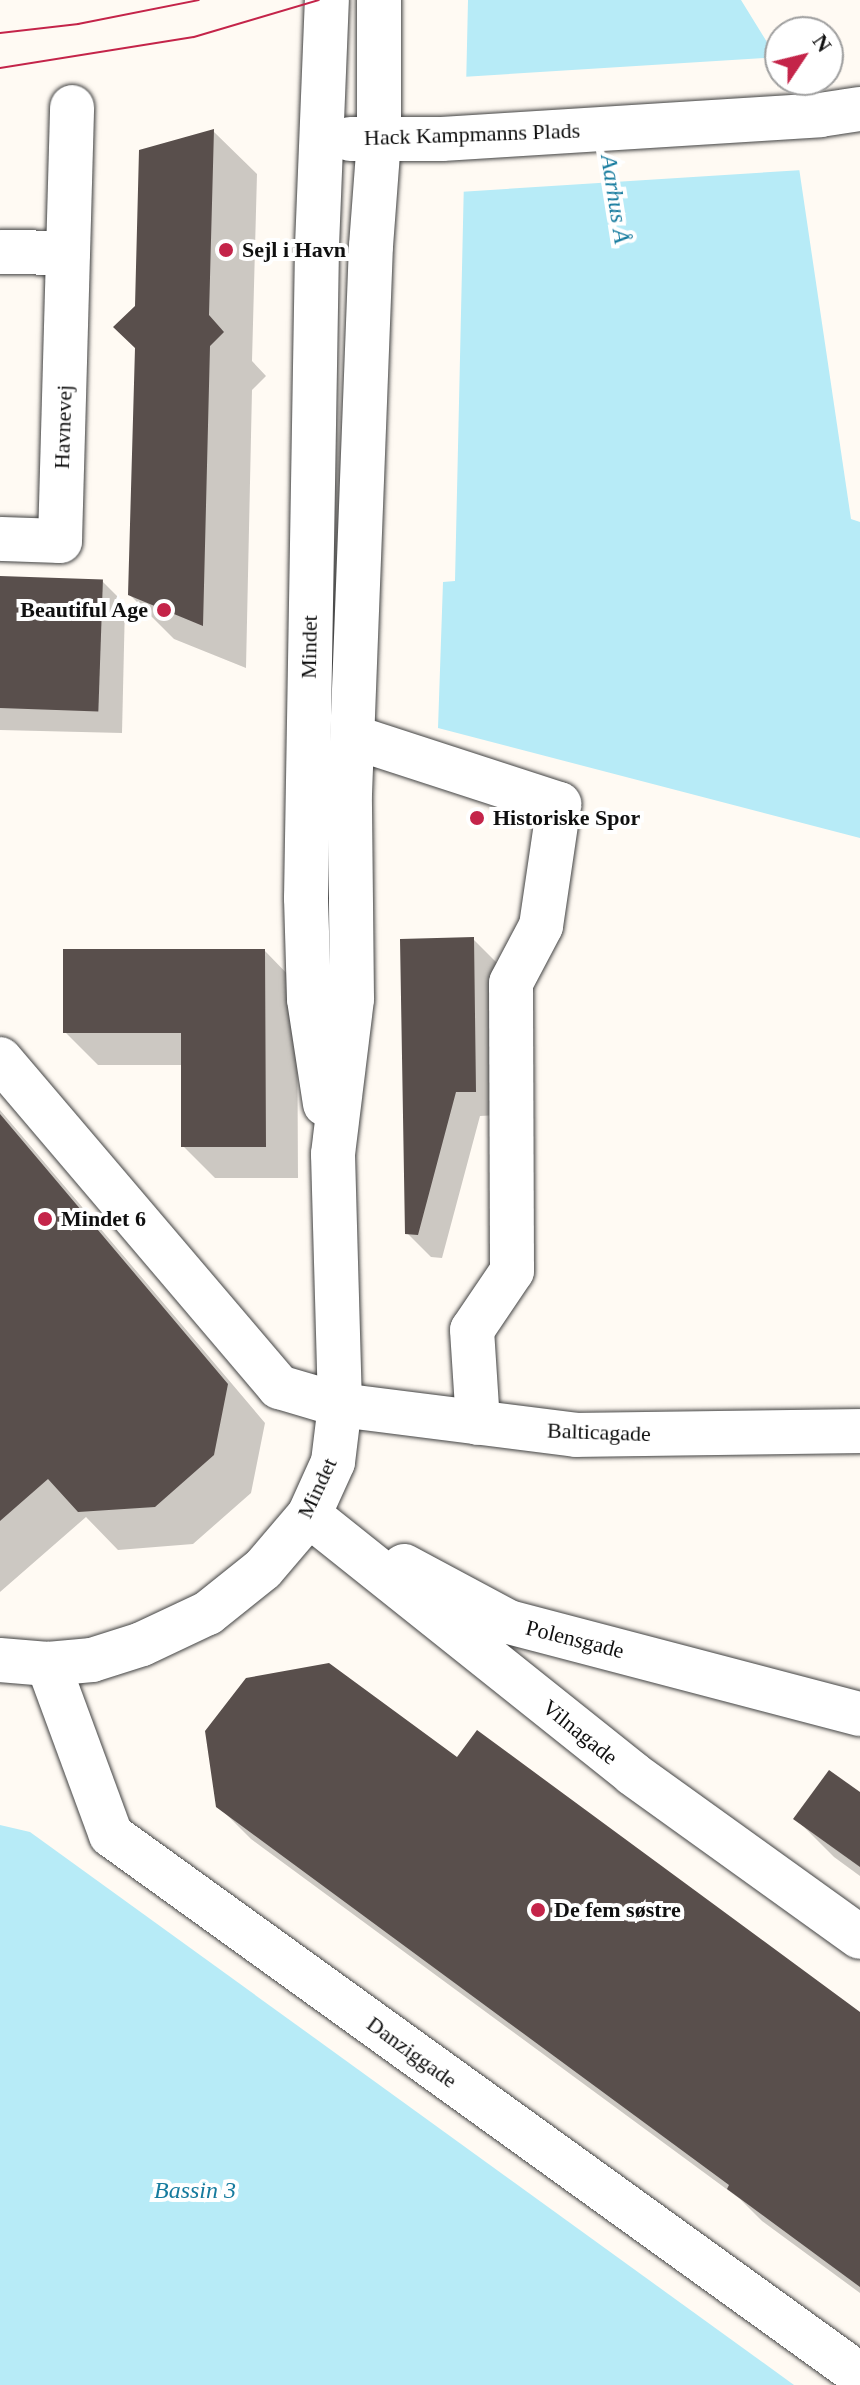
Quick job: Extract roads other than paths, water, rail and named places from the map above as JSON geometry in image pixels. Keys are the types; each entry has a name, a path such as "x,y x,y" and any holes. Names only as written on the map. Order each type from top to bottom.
{"street":[{"name":"Mindet","path":"0,1660 48,1664 92,1660 142,1644 208,1613 263,1569 309,1515 333,1462 340,1405 333,1154 309,999 306,898 316,278 327,0"},
{"name":"Mindet","path":"333,1154 352,999 353,737 371,246 379,139 379,0"},
{"name":"Havnevej","path":"0,539 60,541 72,107"},
{"name":"Hack Kampmanns Plads","path":"323,138 442,139 840,112"},
{"path":"0,252 68,253"},
{"path":"353,737 559,804 541,926 511,983 512,1271 472,1330 478,1423"},
{"name":"Balticagade","path":"0,1059 279,1387 340,1405 576,1435 860,1431"},
{"name":"Polensgade","path":"309,1515 509,1622 860,1714"},
{"name":"Vilnagade","path":"309,1515 633,1774 860,1937"},
{"name":"Danziggade","path":"48,1664 111,1835 860,2375"}],"water":[{"name":"Aarhus Å","path":"468,0 741,0 764,37 764,96 788,96 851,519 860,522 860,838 438,728 443,582 455,581"},
{"name":"Bassin 3","path":"0,1825 30,1832 794,2385 0,2385"}],"tram line":[{"path":"0,33 78,24 199,0"},
{"path":"0,68 194,37 319,0"}],"place":[{"name":"Sejl i Havn","path":"226,250"},
{"name":"Beautiful Age","path":"164,610"},
{"name":"Historiske Spor","path":"477,818"},
{"name":"Mindet 6","path":"45,1219"},
{"name":"De fem søstre","path":"538,1910"}]}
